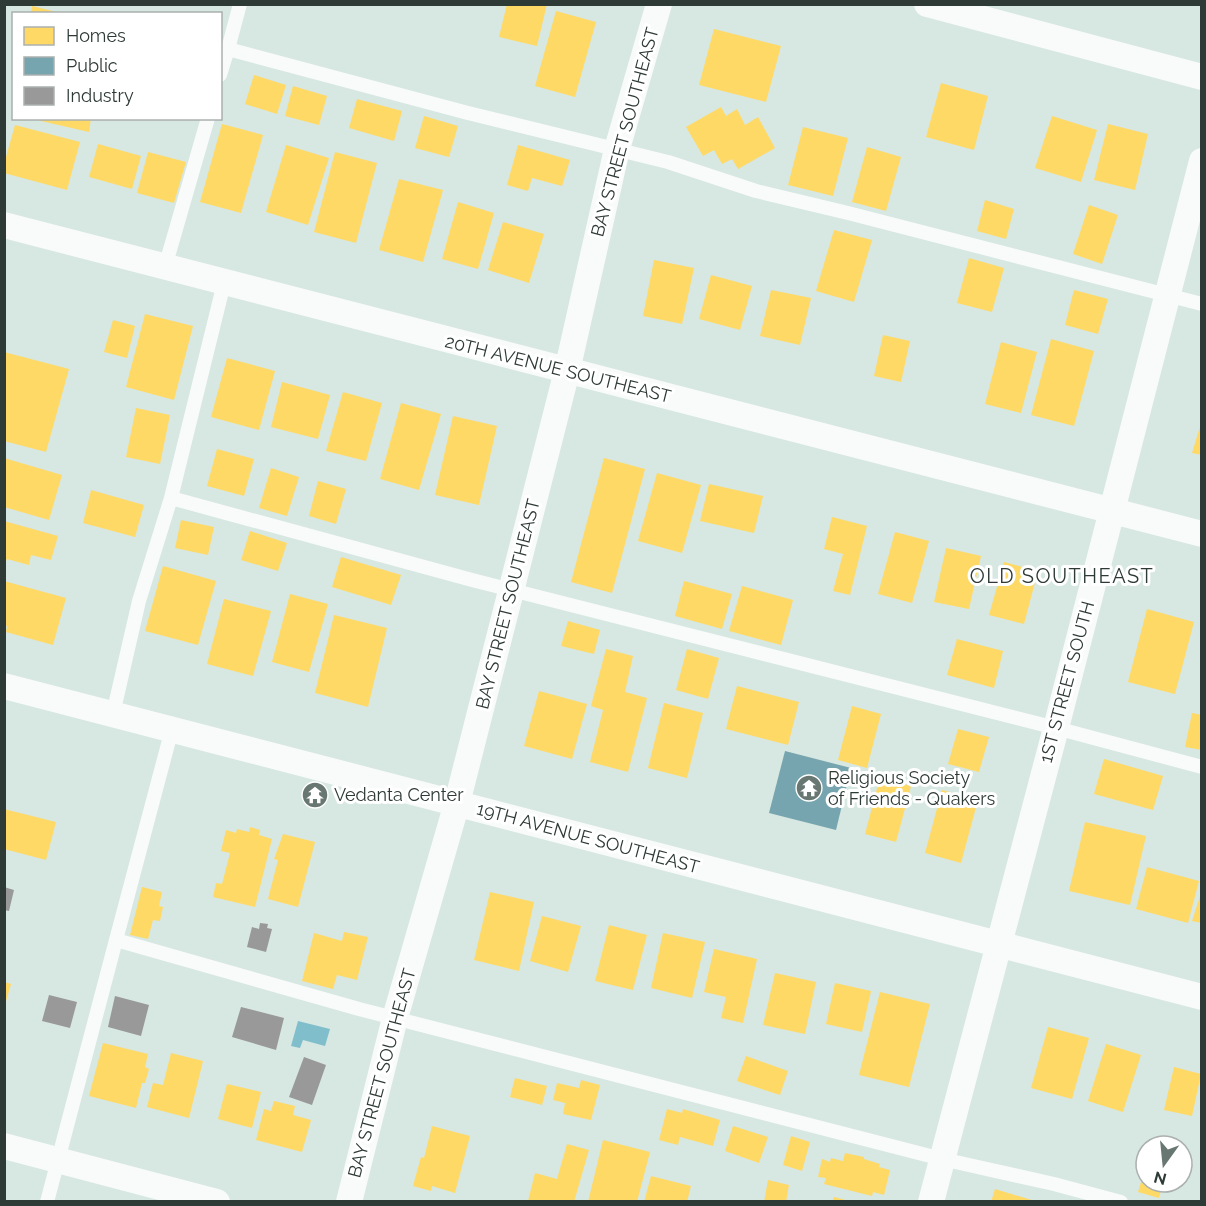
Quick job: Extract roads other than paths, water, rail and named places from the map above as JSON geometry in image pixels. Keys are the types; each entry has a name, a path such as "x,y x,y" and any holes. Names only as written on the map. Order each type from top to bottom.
{"street":[{"name":"BAY STREET SOUTHEAST","path":"349,1202 395,1018 457,803 567,371 617,149 659,4"},
{"path":"927,4 1202,77"},
{"name":"1ST STREET SOUTH","path":"931,1202 1202,161"},
{"name":"20TH AVENUE SOUTHEAST","path":"4,225 1202,534"},
{"name":"19TH AVENUE SOUTHEAST","path":"4,686 1202,997"},
{"path":"4,1146 218,1202"}],"lane":[{"path":"222,68 240,4"},
{"path":"228,49 668,162 756,192 848,213 1202,304"},
{"path":"165,267 207,120"},
{"path":"113,714 139,601 171,498 224,283"},
{"path":"171,498 511,591 1202,767"},
{"path":"47,1202 172,729"},
{"path":"116,940 395,1018 942,1159 1054,1184 1121,1202"}],"water":[{"path":"298,1021 330,1029 325,1046 303,1040 300,1048 291,1046"}],"place":[{"name":"Religious Society of Friends - Quakers","path":"809,788"},
{"name":"Vedanta Center","path":"315,795"}],"district":[{"name":"OLD SOUTHEAST","path":"1062,576"}]}
